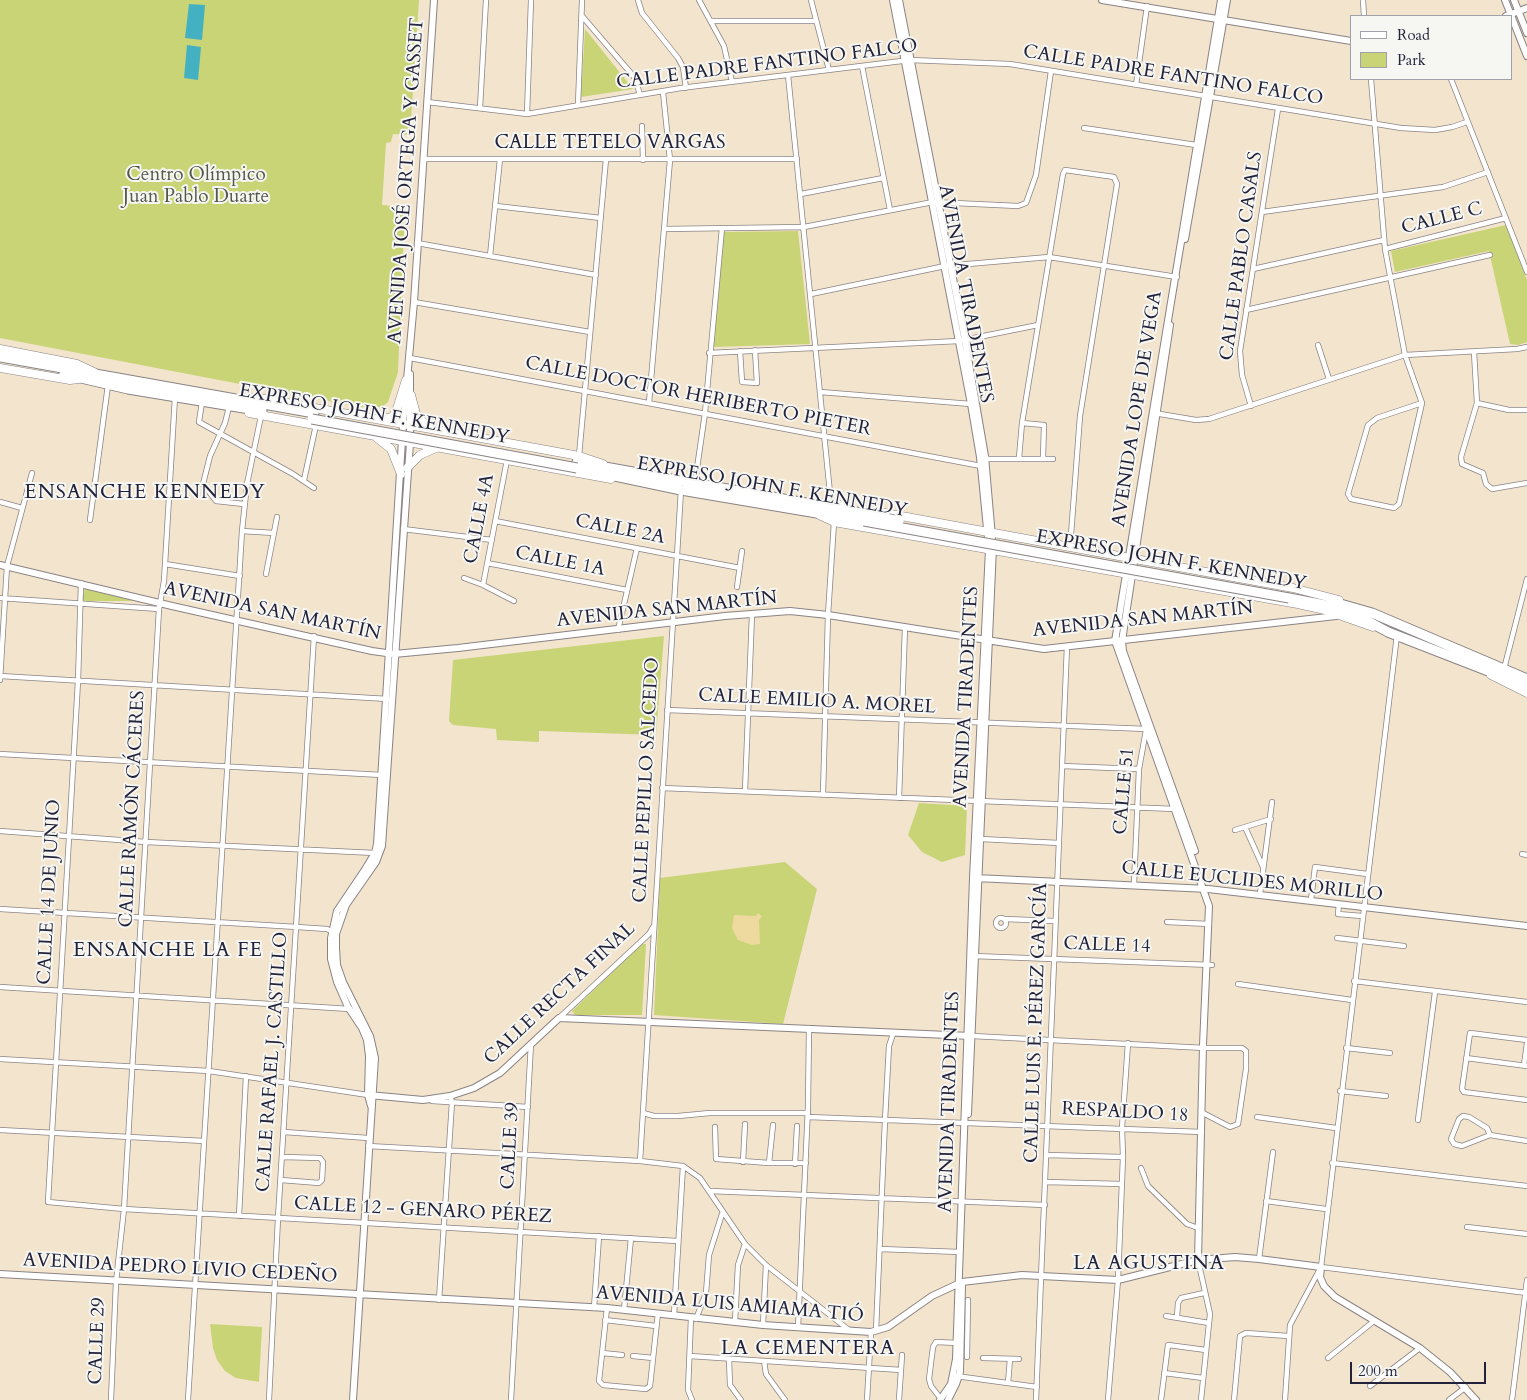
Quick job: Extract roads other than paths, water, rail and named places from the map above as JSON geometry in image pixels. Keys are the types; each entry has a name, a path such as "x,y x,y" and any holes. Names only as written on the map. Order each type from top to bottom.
{"highway":[{"name":"EXPRESO JOHN F. KENNEDY","path":"1,351 74,371 96,373 236,398 314,419"},
{"name":"EXPRESO JOHN F. KENNEDY","path":"1,367 80,379 108,386 233,408 314,419 696,482 812,504 865,518 1359,608 1527,679"},
{"name":"EXPRESO JOHN F. KENNEDY","path":"578,462 633,481 817,514 865,518"},
{"name":"EXPRESO JOHN F. KENNEDY","path":"1290,595 1362,618 1392,634 1527,686"}],"main road":[{"name":"AVENIDA JOSÉ ORTEGA Y GASSET","path":"392,653 407,468 406,380 414,302 434,0"},
{"name":"AVENIDA TIRADENTES","path":"893,0 908,60"},
{"name":"AVENIDA TIRADENTES","path":"899,0 908,60 985,459 989,533"},
{"path":"1102,0 1350,41"},
{"name":"AVENIDA LOPE DE VEGA","path":"1221,0 1221,20"},
{"name":"AVENIDA LOPE DE VEGA","path":"1176,277 1221,20 1227,0"},
{"path":"1505,0 1508,15 1527,8"},
{"path":"1514,0 1527,33"},
{"path":"1512,24 1527,56"},
{"name":"AVENIDA LOPE DE VEGA","path":"1198,1260 1205,1048 1203,1045 1215,912 1148,729 1119,641 1196,144 1208,97"},
{"name":"AVENIDA TIRADENTES","path":"960,1283 991,550 981,466 962,340"},
{"name":"AVENIDA JOSÉ ORTEGA Y GASSET","path":"407,424 411,395 409,361"},
{"path":"378,420 392,417 396,412 406,380"},
{"path":"411,395 413,409 419,419 451,432"},
{"path":"236,398 266,399 451,432 578,462"},
{"path":"233,408 261,416 314,419 353,432 602,478 633,481"},
{"path":"353,432 359,430 385,434 391,429 386,423 362,419 355,415"},
{"path":"458,450 453,447 425,442 423,436 428,432 454,436 460,434"},
{"path":"368,434 381,440 391,449 401,474"},
{"name":"AVENIDA JOSÉ ORTEGA Y GASSET","path":"371,1095 370,1056 367,1040 362,1028 348,1007 331,959 334,932 346,905 367,876 377,853 390,700 401,474 406,442"},
{"path":"407,468 420,455 439,447"},
{"path":"812,504 831,503 1293,588 1335,598 1359,608"},
{"path":"817,514 834,522 937,539 1129,576 1298,604 1344,616 1392,634"},
{"path":"937,539 944,538 969,543 975,538 973,533 944,527 940,524"},
{"path":"1036,558 1031,554 1005,549 1001,543 1007,539 1030,544 1039,542"},
{"path":"1080,566 1086,564 1111,569 1117,564 1113,558 1088,554 1082,550"},
{"name":"AVENIDA SAN MARTÍN","path":"4,565 81,583 160,606 238,620 392,653 790,611 828,615 1044,649 1313,617 1344,616"},
{"path":"1179,584 1173,580 1146,575 1144,569 1150,565 1174,569 1181,567"},
{"path":"1481,669 1508,686 1527,693"},
{"name":"AVENIDA TIRADENTES","path":"976,878 981,839 980,801"},
{"name":"CALLE EUCLIDES MORILLO","path":"976,878 1134,884 1206,889 1527,926"},
{"name":"AVENIDA LOPE DE VEGA","path":"1206,889 1210,906 1210,965"},
{"name":"AVENIDA JOSÉ ORTEGA Y GASSET","path":"334,932 337,966 373,1043 353,1400"},
{"path":"559,1018 809,1028 889,1034 970,1036"},
{"name":"CALLE RECTA FINAL","path":"371,1095 423,1100 451,1099 500,1073 559,1018"},
{"name":"AVENIDA TIRADENTES","path":"942,1400 956,1376 962,1347 960,1252 963,1202"},
{"name":"AVENIDA LUIS AMIAMA TIÓ","path":"358,1294 607,1308 763,1325 874,1332 888,1327 932,1296 960,1283 988,1278 1042,1276 1118,1280 1198,1260 1235,1257 1320,1267"},
{"path":"1320,1267 1320,1277 1324,1286 1335,1297 1420,1348 1466,1387 1476,1400"},
{"name":"AVENIDA PEDRO LIVIO CEDEÑO","path":"0,1274 116,1282 197,1284 358,1294"}],"street":[{"path":"480,108 486,0"},
{"path":"527,114 531,0"},
{"path":"578,106 582,0"},
{"path":"638,0 642,13 678,58 683,68 686,88"},
{"path":"699,0 724,46 732,82"},
{"path":"811,0 829,70"},
{"path":"1362,0 1364,15"},
{"path":"1136,85 1147,6"},
{"path":"582,16 635,78 640,95"},
{"path":"712,21 816,22"},
{"name":"CALLE PADRE FANTINO FALCO","path":"427,102 527,114 686,88 908,60 1010,64 1376,125 1435,130 1467,122"},
{"path":"862,66 890,210"},
{"path":"664,229 804,227 936,202 1018,206 1026,203 1036,175 1051,71"},
{"path":"788,75 826,437 831,503"},
{"path":"1371,80 1385,249 1405,355 1422,403 1400,504 1394,508 1350,499 1348,494 1368,425 1377,418 1422,403"},
{"path":"1451,80 1527,272"},
{"path":"649,403 670,160 663,92"},
{"name":"CALLE PABLO CASALS","path":"1251,406 1241,363 1246,310 1278,109"},
{"path":"642,126 643,160"},
{"path":"1084,128 1196,144"},
{"name":"CALLE TETELO VARGAS","path":"423,159 798,159"},
{"path":"490,256 500,159"},
{"path":"578,462 606,160"},
{"path":"1019,458 1022,423 1064,171 1114,177 1117,184 1106,266 1080,416 1070,548"},
{"path":"1262,212 1443,187 1488,172"},
{"path":"801,194 883,178"},
{"path":"496,206 601,218"},
{"name":"CALLE C","path":"1385,249 1506,218"},
{"path":"696,482 705,413 709,352 722,228"},
{"path":"1253,269 1384,240"},
{"path":"417,244 596,275"},
{"path":"1246,310 1490,255"},
{"path":"811,294 948,266 1049,257 1176,277"},
{"path":"414,302 590,332"},
{"path":"709,352 962,340 1038,325"},
{"path":"1318,345 1329,379"},
{"path":"1155,414 1202,419 1219,417 1405,355 1517,350 1527,347"},
{"path":"740,351 742,382 757,383 756,350"},
{"path":"1474,352 1477,403 1461,457 1462,464 1483,473 1486,484 1492,489 1527,483"},
{"name":"CALLE DOCTOR HERIBERTO PIETER","path":"409,361 705,413 981,466"},
{"path":"90,520 108,386"},
{"path":"820,392 971,404"},
{"name":"CALLE RAMÓN CÁCERES","path":"116,1282 124,1209 160,606 165,564 175,397"},
{"path":"202,402 199,422 304,480 314,488"},
{"path":"1477,403 1509,410 1527,410"},
{"path":"233,408 210,456 203,484 216,501 244,504"},
{"path":"188,1400 197,1284 204,1141 244,504 261,416"},
{"path":"304,480 314,419"},
{"path":"1022,423 1044,425 1043,458"},
{"path":"985,459 1053,459"},
{"name":"CALLE 4A","path":"483,585 507,460"},
{"path":"0,680 4,565 32,473"},
{"name":"CALLE PEPILLO SALCEDO","path":"640,1161 671,623 681,490"},
{"path":"0,502 22,508"},
{"path":"266,574 277,517"},
{"name":"CALLE 2A","path":"495,522 740,568"},
{"path":"823,794 828,615 834,522"},
{"path":"403,529 492,540"},
{"path":"242,531 274,533"},
{"path":"618,630 637,548"},
{"path":"737,587 742,552"},
{"name":"CALLE 1A","path":"487,563 627,590"},
{"path":"165,564 240,576"},
{"path":"464,578 483,585 514,601"},
{"path":"1504,669 1527,578"},
{"name":"CALLE 14 DE JUNIO","path":"48,1202 78,681 81,583"},
{"path":"2,598 160,606"},
{"path":"745,791 752,614"},
{"path":"900,798 900,721 905,627"},
{"path":"1285,1400 1288,1336 1293,1316 1320,1267 1367,874 1392,634"},
{"name":"CALLE RAFAEL J. CASTILLO","path":"269,1400 278,1218 314,636"},
{"name":"CALLE LUIS E. PÉREZ GARCÍA","path":"1036,1400 1067,646"},
{"path":"0,676 390,700"},
{"name":"CALLE EMILIO A. MOREL","path":"667,710 900,721 1148,729"},
{"name":"CALLE 51","path":"1134,884 1139,768 1148,729"},
{"path":"0,754 384,775"},
{"path":"1062,766 1139,768"},
{"path":"662,788 1178,809"},
{"path":"1260,894 1272,802"},
{"path":"1235,830 1271,818"},
{"path":"1245,827 1263,867"},
{"path":"0,831 146,842 377,853"},
{"path":"981,839 1058,843"},
{"path":"1310,900 1315,867 1367,874"},
{"path":"1339,904 1338,914 1362,916"},
{"path":"0,908 297,927 334,932"},
{"path":"1005,919 1055,921"},
{"path":"1167,922 1210,924"},
{"name":"CALLE RECTA FINAL","path":"559,1018 649,934 654,926"},
{"path":"1337,938 1404,946"},
{"name":"CALLE 14","path":"973,956 1210,965"},
{"path":"1354,981 1527,1002"},
{"path":"1238,984 1352,1000"},
{"path":"0,987 348,1007 359,1015"},
{"path":"1418,1120 1435,992"},
{"path":"798,1328 808,1115 809,1028"},
{"path":"1466,1058 1526,1066 1527,1042 1470,1033 1466,1058 1462,1089 1464,1092 1527,1100"},
{"path":"867,1400 880,1249 889,1034"},
{"path":"970,1036 1205,1048 1242,1048 1246,1051 1246,1069 1238,1124 1235,1127 1230,1126 1202,1113"},
{"path":"1108,1400 1118,1280 1124,1158 1122,1128 1128,1043"},
{"name":"CALLE 39","path":"512,1400 531,1044"},
{"path":"1346,1048 1390,1053"},
{"path":"0,1059 209,1072 371,1095"},
{"path":"239,1216 246,1076"},
{"path":"1340,1091 1386,1096"},
{"path":"439,1300 451,1099 528,1107"},
{"name":"RESPALDO 18","path":"643,1113 654,1116 710,1113 808,1115 885,1120 1047,1124 1202,1132"},
{"path":"1490,1135 1487,1128 1469,1117 1463,1116 1459,1119 1451,1139 1454,1144 1462,1146 1490,1135 1527,1141"},
{"path":"1257,1117 1336,1128"},
{"path":"743,1162 745,1124"},
{"path":"769,1163 773,1125"},
{"path":"795,1164 797,1126"},
{"path":"715,1127 714,1158 743,1162 806,1163"},
{"path":"0,1130 204,1141"},
{"path":"284,1132 368,1138"},
{"path":"368,1146 640,1161 683,1166 700,1178 710,1191 722,1214 745,1244 766,1265 852,1332"},
{"path":"1259,1259 1273,1152"},
{"path":"1047,1155 1124,1158"},
{"path":"281,1180 319,1183 322,1180 323,1162 320,1158 282,1157"},
{"path":"1332,1163 1527,1186"},
{"path":"674,1315 683,1166"},
{"path":"1142,1168 1148,1186 1187,1224 1198,1228"},
{"path":"1046,1182 1122,1184"},
{"path":"710,1191 1045,1205"},
{"path":"1266,1201 1326,1209"},
{"name":"CALLE 12 - GENARO PÉREZ","path":"48,1202 201,1214 677,1241"},
{"path":"692,1400 688,1390 694,1318 706,1293 709,1254 722,1214"},
{"path":"1467,1227 1527,1234"},
{"path":"594,1308 599,1236"},
{"path":"624,1310 630,1238"},
{"path":"735,1322 738,1265 745,1244"},
{"path":"880,1249 960,1252"},
{"name":"AVENIDA LOPE DE VEGA","path":"1198,1260 1210,1314 1201,1400"},
{"path":"763,1325 766,1265"},
{"path":"1320,1267 1526,1293"},
{"path":"1512,1400 1527,1280"},
{"name":"CALLE 29","path":"111,1400 116,1282"},
{"path":"1177,1317 1178,1303 1181,1298 1204,1293"},
{"path":"967,1357 962,1347 968,1300"},
{"path":"607,1308 599,1382 603,1386 648,1388 658,1313"},
{"path":"1166,1316 1209,1322"},
{"path":"605,1320 656,1326"},
{"path":"1328,1358 1374,1321"},
{"path":"1234,1400 1240,1336 1246,1333 1288,1336"},
{"path":"942,1400 930,1386 929,1379 933,1347 936,1342 962,1347"},
{"path":"1161,1400 1168,1346 1206,1350"},
{"path":"1370,1386 1420,1348"},
{"path":"602,1353 622,1355"},
{"path":"899,1400 902,1355"},
{"path":"632,1356 653,1358"},
{"path":"690,1356 869,1366 901,1370"},
{"path":"983,1358 1019,1359"},
{"path":"729,1359 730,1385 741,1400"},
{"path":"1008,1383 1010,1359"},
{"path":"764,1361 766,1374 785,1400"},
{"path":"1164,1373 1203,1378"},
{"path":"956,1376 1037,1387"},
{"path":"1449,1400 1466,1387"}],"water":[{"path":"189,4 205,5 202,40 185,38"},
{"path":"187,45 201,47 198,80 184,78"}],"district":[{"name":"ENSANCHE KENNEDY","path":"145,493"},
{"name":"ENSANCHE LA FE","path":"168,951"},
{"name":"LA AGUSTINA","path":"1149,1264"},
{"name":"LA CEMENTERA","path":"808,1349"}],"park label":[{"name":"Centro Olímpico Juan Pablo Duarte","path":"196,187"}]}
